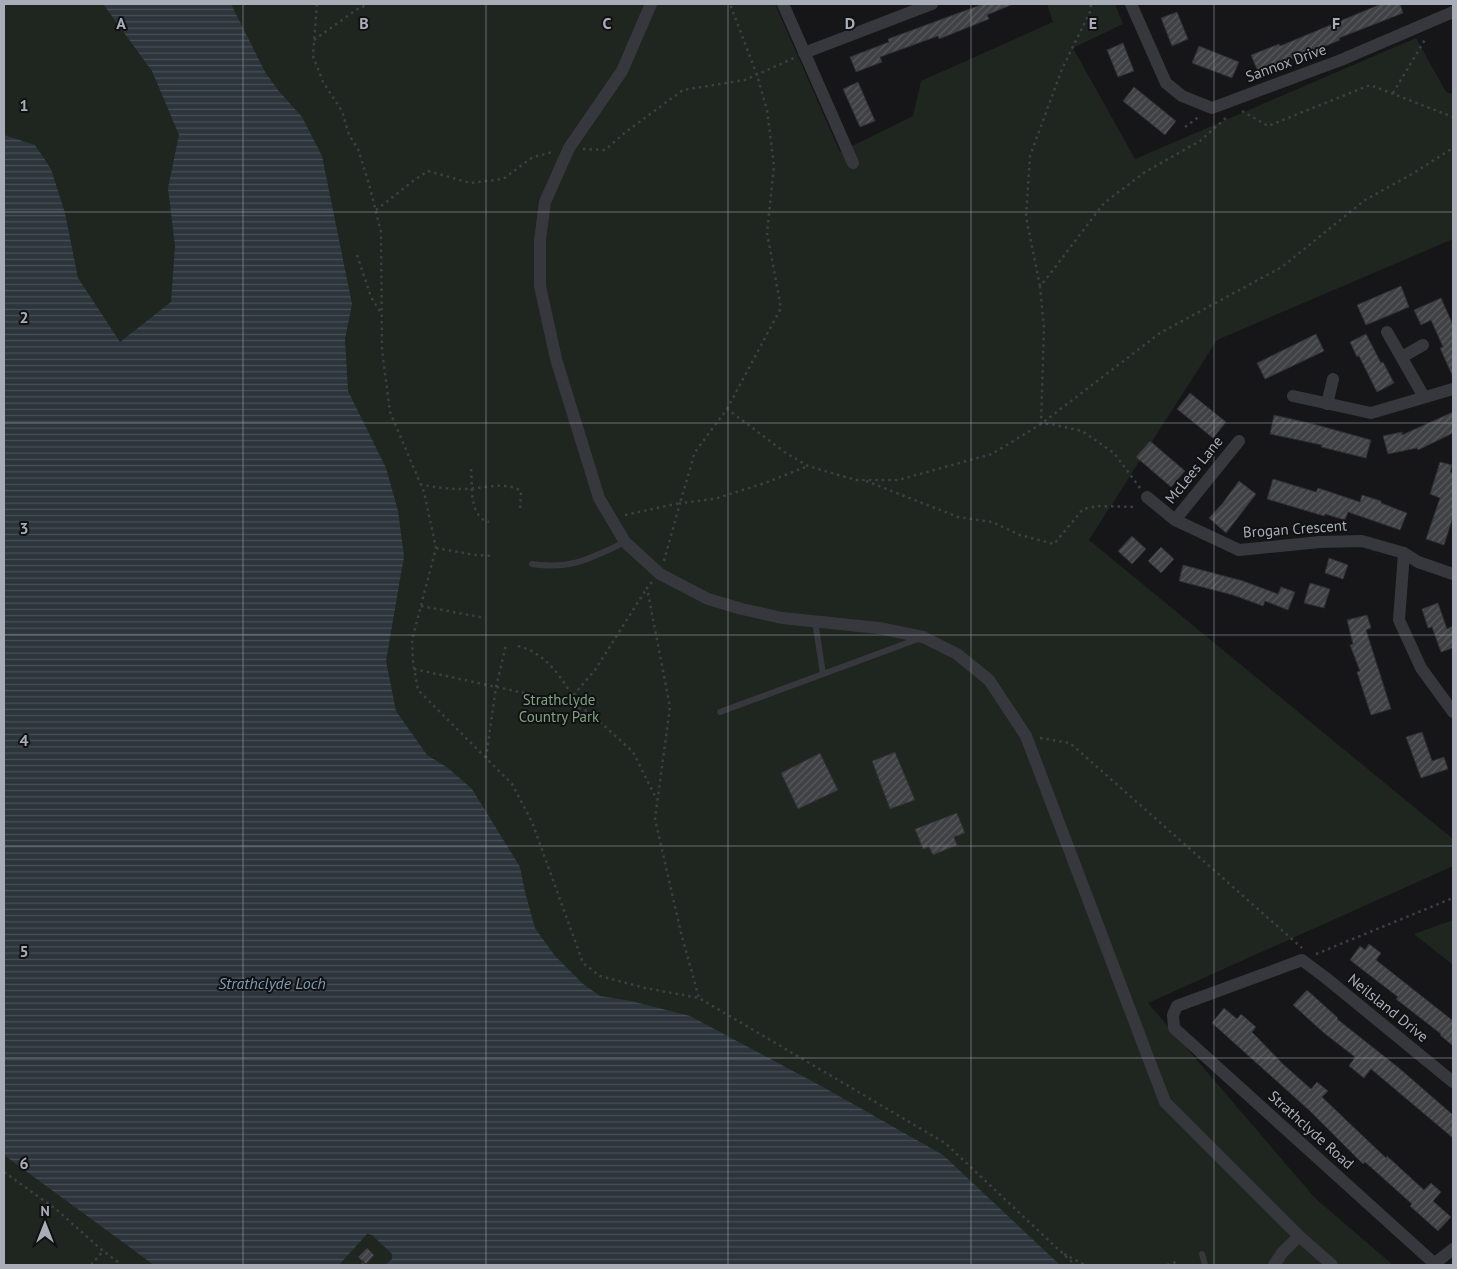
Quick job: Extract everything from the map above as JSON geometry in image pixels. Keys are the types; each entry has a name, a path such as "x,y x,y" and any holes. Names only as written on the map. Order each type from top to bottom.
{"street":[{"path":"651,4 622,71 569,148 545,202 540,240 540,286 556,359 599,498 625,542 660,574 708,599 782,618 879,628 922,637 957,654 989,680 1026,736 1165,1102 1300,1236 1332,1265"},
{"path":"783,4 852,163"},
{"path":"804,53 932,4"},
{"name":"Sannox Drive","path":"1131,4 1166,84 1182,96 1212,108 1237,101 1341,60 1453,12"},
{"path":"1388,332 1424,397"},
{"path":"1402,358 1423,345"},
{"path":"1327,404 1333,379"},
{"path":"1293,396 1371,413 1453,389"},
{"name":"McLees Lane","path":"1175,520 1239,441"},
{"name":"Brogan Crescent","path":"1150,500 1175,520 1239,550 1320,542 1362,541 1404,553 1418,562 1453,574"},
{"path":"1404,553 1399,620 1421,668 1453,712"},
{"name":"Strathclyde Road","path":"1306,958 1177,1006 1173,1015 1174,1028 1435,1264"},
{"name":"Neilsland Drive","path":"1306,958 1326,978 1453,1082"},
{"path":"1274,1265 1282,1253 1300,1236"},
{"path":"1435,1264 1453,1250"}],"lane":[{"path":"532,564 566,566 594,557 625,542"},
{"path":"815,621 822,674"},
{"path":"720,712 922,637"},
{"path":"1202,1254 1205,1265"}],"path":[{"path":"316,4 313,56 323,82 342,111 349,135 358,149 381,232 382,350 390,412 424,492 436,548 412,640 418,690 512,784 532,822 583,963 600,976 645,988 699,998 945,1143 1075,1265"},
{"path":"314,40 356,10 368,4"},
{"path":"565,705 595,670 647,588 660,574 695,452 727,409 781,308 767,233 774,166 767,110 757,75 730,4"},
{"path":"1041,424 1044,328 1040,287 1026,217 1030,156 1062,69 1090,12 1091,4"},
{"path":"1393,92 1436,19"},
{"path":"1040,287 1104,203 1145,172 1200,141 1226,118 1237,101 1268,126 1370,85 1393,92 1453,117"},
{"path":"727,409 808,466 856,480 898,480 992,454 1041,424 1160,333 1282,267 1365,200 1412,174 1453,148"},
{"path":"357,254 371,296 382,315"},
{"path":"864,480 958,517 992,522 1020,536 1054,544 1083,509 1098,506 1138,506 1150,500 1114,454 1082,431 1051,424 1041,424"},
{"path":"611,518 680,503 714,499 808,466"},
{"path":"471,469 471,489 478,515 482,520 489,522"},
{"path":"420,484 437,488 471,489 512,485 521,490 520,511"},
{"path":"436,548 475,555 494,556"},
{"path":"647,588 670,707 655,819 680,933 699,998"},
{"path":"421,606 485,618"},
{"path":"486,758 496,687 506,645"},
{"path":"518,646 532,649 542,658 562,677 572,696"},
{"path":"414,669 496,687 588,711 633,752 657,800"},
{"path":"1026,736 1070,743 1306,958 1453,898"},
{"path":"4,1172 57,1210 102,1251 122,1265"},
{"path":"91,1265 102,1251"},
{"path":"1060,1251 1085,1265"},
{"path":"1167,1265 1176,1262"}],"green space":[{"name":"Strathclyde Country Park","path":"4,4 775,4 840,152 913,116 921,81 1053,22 1047,4 1115,4 1123,24 1073,48 1135,159 1416,38 1446,92 1453,94 1453,239 1217,340 1089,540 1453,839 1453,866 1148,1003 1315,1198 1393,1265 4,1265"},
{"path":"1453,920 1453,965 1414,934"}],"water":[{"name":"Strathclyde Loch","path":"103,4 231,4 265,72 302,117 322,156 352,304 345,339 348,391 386,468 398,511 404,556 386,661 396,711 427,755 448,768 472,789 520,867 535,928 555,956 583,984 600,996 631,1001 690,1016 823,1087 943,1155 1060,1265 385,1265 392,1259 392,1254 372,1235 367,1234 339,1265 154,1265 4,1155 4,135 35,145 51,169 65,213 78,278 120,342 171,302 175,246 168,188 179,135 152,71"}],"building":[{"path":"983,4 1013,4 987,15 989,19 939,39 938,36 880,57 882,62 856,72 850,57 889,42 888,39"},
{"path":"1381,4 1400,4 1403,13 1339,38 1340,40 1297,58 1258,72 1251,55 1279,44 1280,46"},
{"path":"1177,12 1188,39 1172,46 1161,18"},
{"path":"1123,43 1134,71 1118,77 1107,50"},
{"path":"1199,46 1239,62 1232,78 1192,63"},
{"path":"858,82 875,121 860,127 843,89"},
{"path":"1134,87 1176,121 1165,135 1123,101"},
{"path":"1401,286 1409,307 1366,325 1357,305"},
{"path":"1441,298 1453,325 1453,377 1440,348 1443,347 1431,320 1421,325 1414,310"},
{"path":"1316,334 1324,351 1265,379 1257,363"},
{"path":"1366,334 1394,383 1377,392 1350,342"},
{"path":"1190,393 1226,422 1213,438 1177,409"},
{"path":"1453,412 1453,433 1418,450 1417,448 1388,454 1383,436 1402,432 1402,435"},
{"path":"1274,415 1371,440 1366,458 1321,447 1322,445 1270,434"},
{"path":"1150,441 1185,471 1171,487 1136,457"},
{"path":"1440,462 1452,465 1450,472 1453,473 1453,517 1444,545 1426,539 1440,498 1430,494"},
{"path":"1273,479 1316,492 1318,488 1360,502 1362,495 1407,513 1400,530 1348,512 1345,520 1325,514 1324,516 1267,499"},
{"path":"1239,481 1256,494 1226,533 1209,518"},
{"path":"1132,536 1146,549 1132,564 1118,551"},
{"path":"1161,547 1174,559 1161,573 1148,561"},
{"path":"1329,558 1348,565 1343,579 1325,573"},
{"path":"1183,565 1243,581 1278,594 1281,587 1295,592 1288,610 1265,601 1263,606 1233,595 1179,581"},
{"path":"1310,583 1330,589 1324,608 1304,603"},
{"path":"1438,603 1447,629 1453,626 1453,648 1441,652 1432,627 1428,628 1422,609"},
{"path":"1367,615 1371,628 1366,630 1391,709 1371,715 1357,672 1360,671 1350,645 1353,644 1347,620"},
{"path":"1422,732 1432,761 1444,757 1448,769 1421,778 1406,737"},
{"path":"895,752 915,800 890,809 872,761"},
{"path":"820,753 838,790 798,809 781,773"},
{"path":"957,813 965,833 954,837 957,845 933,855 929,847 923,849 915,829"},
{"path":"1369,944 1381,953 1376,960 1453,1019 1453,1046 1441,1034 1396,999 1398,997 1350,960 1360,946 1365,950"},
{"path":"1307,990 1337,1019 1399,1068 1453,1115 1453,1138 1371,1069 1364,1078 1349,1066 1355,1057 1324,1033 1293,1005"},
{"path":"1224,1008 1237,1019 1241,1014 1256,1027 1252,1032 1311,1089 1317,1082 1328,1091 1322,1097 1386,1158 1387,1156 1424,1190 1431,1183 1441,1192 1433,1201 1451,1217 1438,1231 1410,1206 1412,1204 1365,1162 1363,1164 1310,1111 1212,1023"},
{"path":"367,1248 374,1255 366,1264 358,1257"}]}
